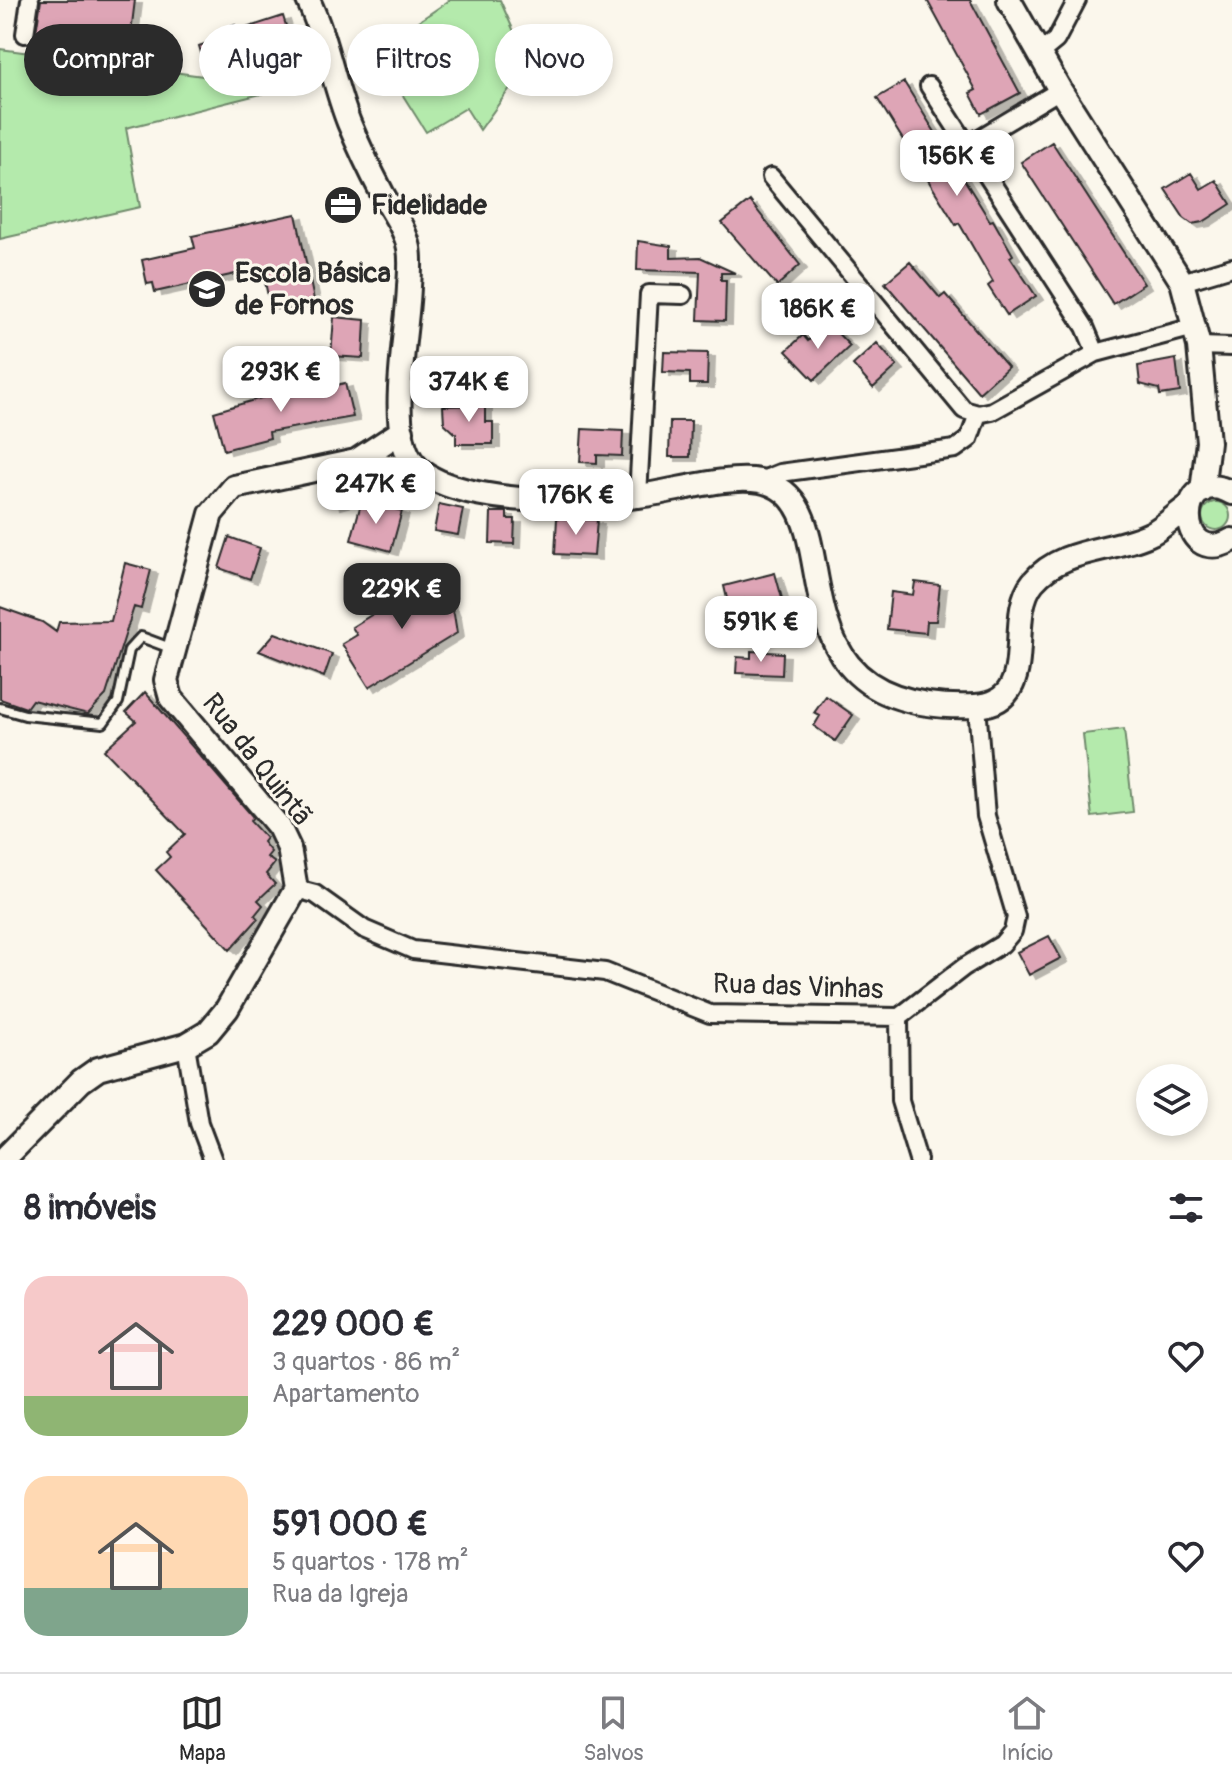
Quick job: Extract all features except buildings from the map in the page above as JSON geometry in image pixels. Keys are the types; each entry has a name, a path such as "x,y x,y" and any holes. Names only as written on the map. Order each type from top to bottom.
{"main road":[{"path":"308,0 320,24 348,121 409,249 402,431 405,447 421,471"},
{"path":"1009,0 1060,90 1182,282 1196,337 1208,442 1230,492"},
{"name":"Rua da Quintã","path":"356,461 402,431"},
{"path":"1200,540 1188,525 1208,442"},
{"name":"Rua da Quintã","path":"296,889 289,848 279,827 171,698 166,680 211,514 234,487 356,461 421,471 444,485 486,493 583,500 760,481"},
{"path":"760,481 777,487 791,499 803,517 814,559 823,618 831,640 848,664 863,678 920,704 977,706 995,702 1011,691 1018,668 1020,606 1032,583 1052,564 1152,533 1195,498 1220,488 1230,492"},
{"path":"1152,533 1209,544 1231,542"},
{"path":"3,1160 81,1081 98,1069 186,1045 208,1032 227,1009 296,889"}],"street":[{"path":"26,24 30,0"},
{"path":"1039,54 1056,40 1077,0"},
{"path":"929,86 1085,327 1096,353"},
{"path":"968,145 1060,90"},
{"path":"771,177 964,410 978,414 992,411 1096,353 1196,337 1232,347"},
{"path":"1182,282 1232,267"},
{"path":"638,496 649,294 683,295"},
{"path":"760,481 780,473 955,449 969,439 978,414"},
{"name":"Rua das Vinhas","path":"296,889 315,894 364,929 413,950 605,972 710,1014 899,1017 964,967 1002,944 1013,931 1016,917 986,816 977,706"},
{"path":"899,1017 900,1101 918,1160"},
{"path":"186,1045 199,1123 213,1160"}],"lane":[{"path":"0,708 25,715 103,723 118,702 129,650 141,637 174,650"}],"green space":[{"path":"450,0 500,0 511,24 495,24 495,96 504,96 480,130 466,108 426,132 403,96 479,96 479,24 415,24"},
{"path":"0,49 24,52 24,96 183,96 183,73 199,75 199,96 253,96 126,128 140,207 0,239"},
{"path":"1216,502 1226,506 1230,516 1226,526 1216,530 1206,526 1202,516 1206,506"},
{"path":"1124,729 1133,812 1092,817 1083,734"}],"place":[{"name":"Fidelidade","path":"343,205"},
{"name":"Escola Básica de Fornos","path":"207,289"}]}
